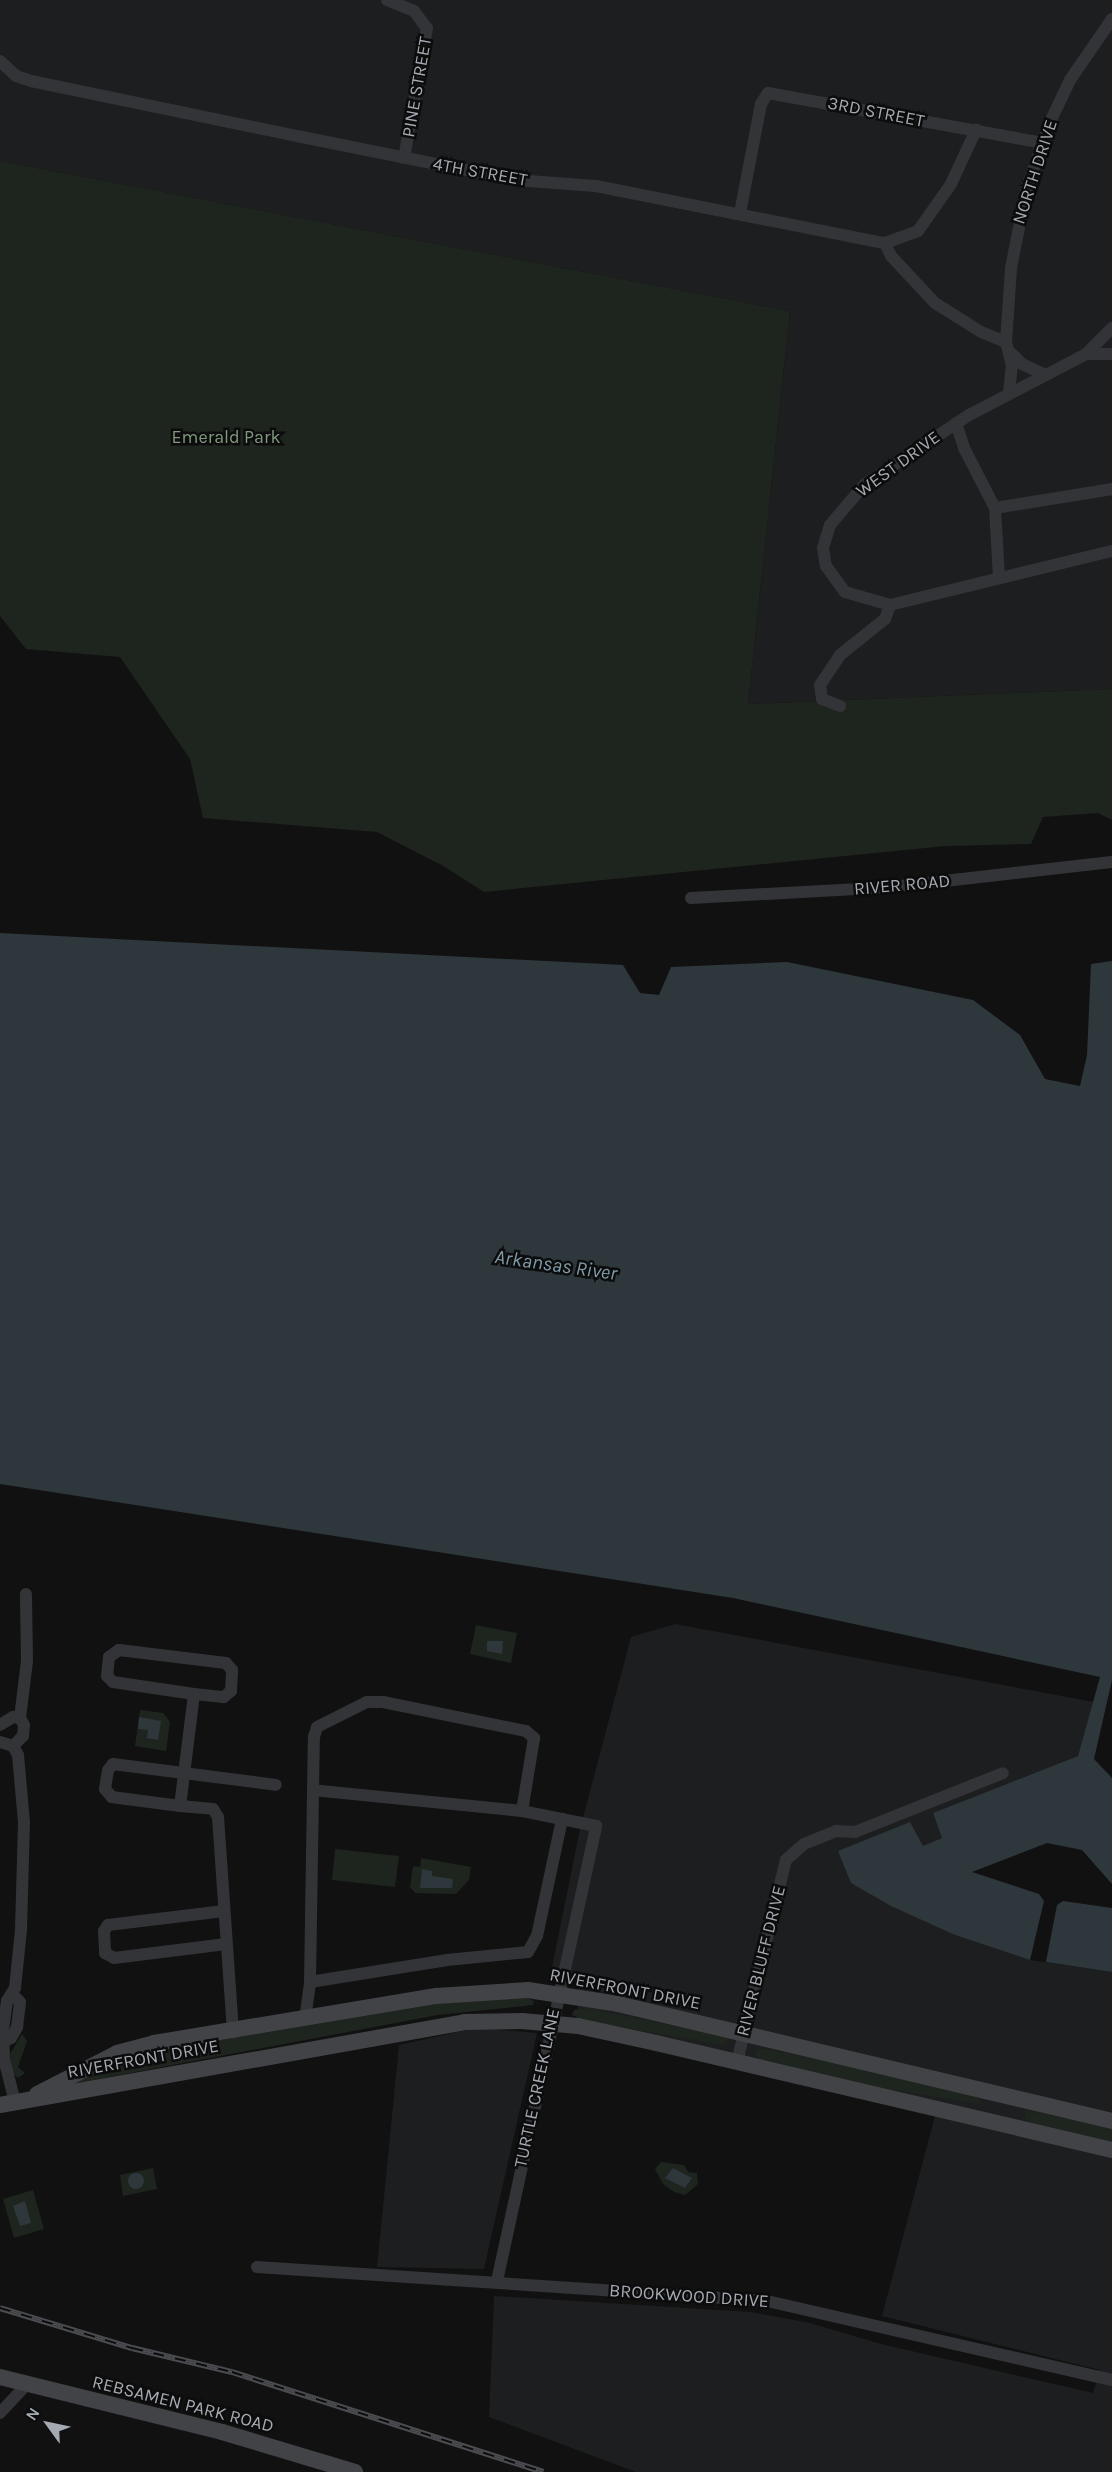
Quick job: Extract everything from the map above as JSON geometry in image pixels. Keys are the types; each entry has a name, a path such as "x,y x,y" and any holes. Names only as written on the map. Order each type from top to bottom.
{"street":[{"name":"PINE STREET","path":"387,0 422,18 427,39 404,158"},
{"name":"NORTH DRIVE","path":"1009,393 1009,347 1016,231 1042,143 1070,80 1112,19"},
{"name":"4TH STREET","path":"0,61 20,77 404,158 515,180 596,186 885,243"},
{"name":"3RD STREET","path":"740,213 760,104 768,93 776,92 1042,143"},
{"path":"976,130 951,184 923,224 912,235 885,243 891,256 935,303 1009,347 1022,364 1046,375"},
{"path":"1086,354 1112,328"},
{"path":"1086,354 1112,354"},
{"name":"WEST DRIVE","path":"1086,354 956,423 865,484 838,513 824,539 826,566 838,587 854,597 890,605 1112,550"},
{"name":"WEST DRIVE","path":"956,423 964,448 995,508 999,578"},
{"path":"995,508 1112,489"},
{"path":"840,706 822,699 820,685 840,655 885,619 890,605"},
{"name":"RIVER ROAD","path":"691,898 892,886 1112,862"},
{"path":"13,1746 22,1736 24,1725 20,1718 27,1661 26,1594"},
{"path":"119,1650 226,1663 232,1670 231,1691 224,1697 194,1694 113,1682 107,1676 109,1657 119,1650"},
{"path":"180,1806 194,1694"},
{"path":"305,2019 310,1982 313,1790 317,1727 367,1702 383,1702 526,1731 534,1738 522,1811"},
{"path":"0,1725 13,1717 20,1718"},
{"path":"0,1742 13,1746 18,1755 24,1822 21,1930 13,1995 20,2002 16,2027 2,2043 14,2102"},
{"path":"233,2032 218,1816 213,1809 112,1797 105,1790 108,1770 113,1764 276,1785"},
{"name":"RIVER BLUFF DRIVE","path":"737,2062 786,1860 804,1844 836,1831 855,1832 1004,1773"},
{"path":"310,1982 447,1960 528,1952 537,1936 562,1819 522,1811 313,1790"},
{"name":"TURTLE CREEK LANE","path":"497,2281 550,2023 596,1826 562,1819"},
{"path":"224,1911 108,1925 104,1931 105,1953 114,1958 226,1944"},
{"name":"RIVERFRONT DRIVE","path":"14,2102 117,2053 154,2043 482,1991 557,1993 743,2034 1112,2121"},
{"name":"RIVERFRONT DRIVE","path":"14,2102 464,2022 550,2023 737,2062 1112,2150"},
{"name":"BROOKWOOD DRIVE","path":"257,2267 497,2281 796,2306 1112,2380"},
{"name":"REBSAMEN PARK ROAD","path":"0,2377 222,2432 355,2472"},
{"path":"0,2413 28,2383"}],"shaded area":[{"path":"0,0 1112,0 1112,689 748,704 790,311 0,161"},
{"path":"675,1624 1094,1702 1078,1756 933,1813 942,1838 922,1847 955,1935 1030,1960 1112,1972 1112,2472 636,2472 489,2417 494,2296 751,2312 810,2323 881,2344 1093,2393 1100,2370 882,2316 935,2116 576,2032 579,1985 551,1972 580,1829 631,1637"},
{"path":"476,2028 537,2033 484,2269 377,2267 399,2045"}],"green space":[{"name":"Emerald Park","path":"0,161 790,311 748,704 1112,689 1112,820 1098,813 1043,817 1031,844 946,846 484,892 445,867 377,832 203,818 190,759 120,657 26,649 0,616"},
{"path":"476,1625 517,1633 511,1663 470,1654"},
{"path":"140,1710 163,1713 170,1722 166,1751 135,1746"},
{"path":"335,1849 399,1856 395,1887 332,1880"},
{"path":"421,1858 471,1867 469,1880 456,1894 415,1893 410,1887 413,1866 420,1867"},
{"path":"525,1997 534,2001 533,2005 438,2015 62,2086 134,2053 428,2001"},
{"path":"588,2008 724,2036 728,2040 723,2045 590,2022 572,2015 574,2010"},
{"path":"22,2034 27,2041 18,2067 25,2073 18,2078 11,2072 10,2054"},
{"path":"761,2048 890,2073 976,2095 983,2105 882,2088 762,2061 753,2054"},
{"path":"1024,2110 1112,2127 1112,2143 1032,2124 1025,2119"},
{"path":"661,2162 684,2165 688,2172 697,2173 698,2184 685,2195 674,2192 663,2184 655,2169"},
{"path":"153,2168 157,2189 123,2196 120,2175"},
{"path":"33,2190 44,2229 14,2238 3,2199"}],"water":[{"name":"Arkansas River","path":"0,933 623,965 640,993 659,995 671,967 787,962 973,1000 1020,1035 1045,1079 1080,1086 1087,1055 1091,964 1112,961 1112,1680 1094,1759 1112,1778 1112,1884 1082,1850 1047,1843 972,1872 1039,1894 1044,1901 1030,1960 955,1935 891,1906 851,1883 838,1851 910,1822 923,1846 942,1838 933,1813 1078,1756 1100,1677 733,1598 0,1484"},
{"path":"487,1641 503,1641 502,1654 487,1651"},
{"path":"139,1717 161,1721 158,1740 147,1738 148,1730 138,1729"},
{"path":"422,1869 432,1871 432,1876 453,1879 452,1888 420,1888"},
{"path":"1063,1901 1112,1908 1112,1972 1046,1962 1057,1905"},
{"path":"673,2168 692,2178 685,2188 665,2178"},
{"path":"136,2173 142,2175 144,2181 142,2187 136,2189 130,2187 128,2181 130,2175"},
{"path":"25,2201 31,2223 20,2226 13,2206"}],"railway":[{"path":"0,2308 132,2348 232,2372 543,2472"}]}
